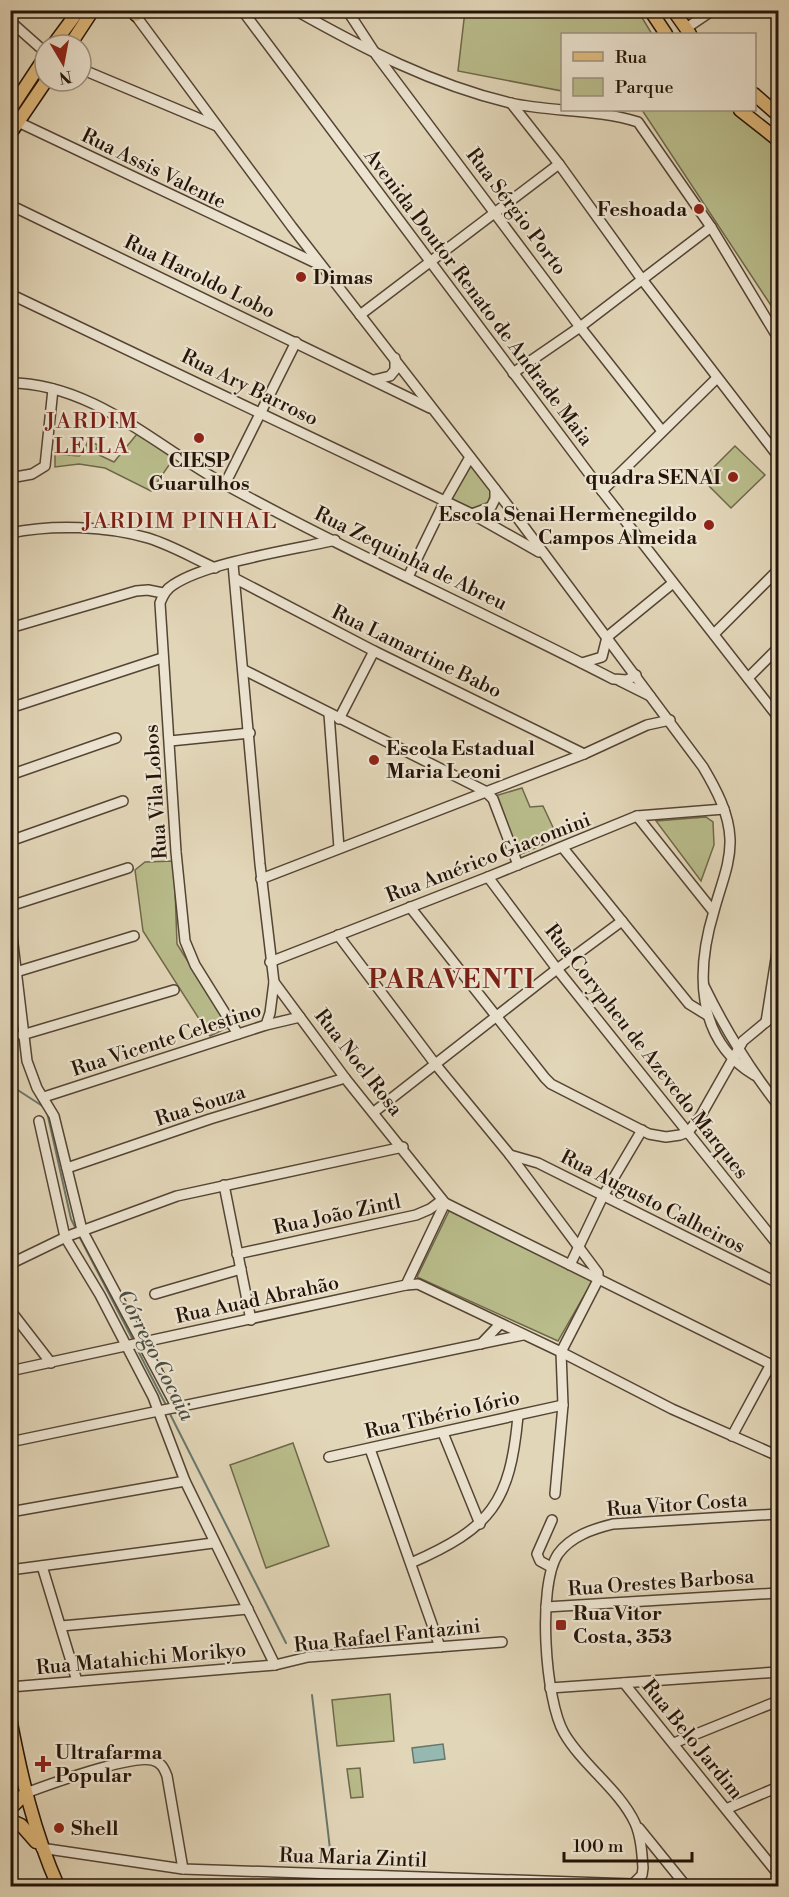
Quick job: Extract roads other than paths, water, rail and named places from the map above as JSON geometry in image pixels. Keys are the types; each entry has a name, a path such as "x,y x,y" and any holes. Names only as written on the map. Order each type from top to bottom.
{"main road":[{"path":"63,33 79,10"},
{"path":"78,33 93,10"},
{"path":"650,10 665,33"},
{"path":"673,10 687,32"},
{"path":"10,110 33,75"},
{"path":"10,134 38,93"},
{"path":"756,96 778,113"},
{"path":"741,111 778,140"},
{"path":"10,1718 15,1766 26,1793 41,1848 58,1887"},
{"path":"10,1809 26,1793"},
{"path":"10,1820 28,1832 41,1848"}],"street":[{"name":"Avenida Doutor Renato de Andrade Maia","path":"242,10 602,491 778,717"},
{"path":"295,10 377,56 409,70 511,103 561,110"},
{"name":"Rua Sérgio Porto","path":"347,10 377,56 580,327 662,431"},
{"path":"687,32 713,10"},
{"path":"133,12 292,227 495,489 703,766 724,809 730,837 730,854 713,911 703,956 703,983 707,1015 715,1035 733,1059 754,1075"},
{"path":"10,21 33,41"},
{"path":"93,74 176,107 220,128"},
{"path":"176,107 187,98 187,87"},
{"path":"511,103 560,164 641,278 778,456"},
{"path":"564,111 638,122 711,227 778,338"},
{"name":"Rua Assis Valente","path":"18,122 202,212 324,267"},
{"path":"360,315 560,164"},
{"name":"Rua Haroldo Lobo","path":"10,205 433,410"},
{"path":"274,243 288,242 292,227"},
{"path":"513,373 580,327 641,278 711,227"},
{"name":"Rua Ary Barroso","path":"10,294 472,513 544,555"},
{"path":"225,484 263,413 296,342"},
{"path":"373,380 390,376 395,370 395,358"},
{"path":"602,491 717,378"},
{"name":"Rua Zequinha de Abreu","path":"10,383 53,389 87,401 130,424 225,484 654,698"},
{"path":"10,478 32,474 45,466 53,389"},
{"path":"408,576 445,501 470,457"},
{"path":"472,513 491,507 495,499 495,489"},
{"path":"10,533 44,529 106,531 147,538 215,568"},
{"path":"10,628 136,591 163,593 182,580 215,568 335,540"},
{"name":"Rua Noel Rosa","path":"233,564 250,733 261,879 274,982 345,1078 444,1201 598,1280 775,1366"},
{"path":"714,634 778,570"},
{"name":"Rua Lamartine Babo","path":"236,579 374,651 584,754"},
{"path":"582,663 602,657 607,637 673,583"},
{"name":"Rua Vila Lobos","path":"163,593 159,613 170,741 176,852 185,941 195,965 238,1034"},
{"path":"748,678 778,648"},
{"path":"339,719 374,651"},
{"path":"10,708 162,658"},
{"path":"244,670 485,791 493,799 518,865"},
{"path":"620,681 636,675"},
{"path":"647,725 659,706"},
{"path":"328,714 339,848"},
{"path":"261,879 584,754 647,725 670,720"},
{"path":"170,741 250,733"},
{"path":"10,775 116,738"},
{"path":"10,841 123,801"},
{"name":"Rua Américo Giacomini","path":"270,962 563,848 636,816 672,811 724,809"},
{"path":"636,816 713,911"},
{"path":"563,848 689,1004 707,1015"},
{"path":"10,906 128,868"},
{"name":"Rua Corypheu de Azevedo Marques","path":"489,877 557,969 778,1245"},
{"path":"410,907 551,1084 642,1130 666,1137 688,1132 700,1117 738,1048 778,1012"},
{"path":"10,920 22,1035 30,1073 54,1116 80,1231 134,1343 185,1481 213,1543 279,1665"},
{"path":"374,1112 622,921"},
{"path":"338,935 436,1065 510,1155 596,1269 598,1280 561,1352 563,1405 555,1494"},
{"path":"16,972 134,936"},
{"path":"766,1022 776,976 778,946"},
{"path":"266,1025 274,982"},
{"path":"703,983 720,1020 754,1075 778,1105"},
{"path":"22,1035 174,990"},
{"name":"Rua Vicente Celestino","path":"44,1097 266,1025 300,1017"},
{"name":"Rua Souza","path":"67,1168 210,1119 345,1078"},
{"path":"39,1121 66,1237 100,1295 175,1408"},
{"path":"570,1265 603,1196 642,1130"},
{"path":"10,1263 80,1231 177,1196 402,1147"},
{"name":"Rua Augusto Calheiros","path":"510,1155 531,1160 778,1282"},
{"path":"224,1185 251,1320"},
{"path":"444,1201 406,1285 424,1286 672,1409 778,1456"},
{"name":"Rua João Zintl","path":"237,1254 416,1215 444,1201"},
{"path":"155,1294 240,1269"},
{"name":"Rua Auad Abrahão","path":"10,1371 406,1285"},
{"path":"10,1310 51,1363"},
{"path":"481,1344 501,1324"},
{"path":"10,1442 523,1335"},
{"path":"732,1436 775,1366"},
{"name":"Rua Tibério Iório","path":"329,1457 563,1405"},
{"path":"411,1563 464,1538 480,1524 498,1501 513,1464 518,1416"},
{"path":"443,1433 480,1524"},
{"path":"370,1449 440,1647"},
{"path":"10,1512 185,1481"},
{"name":"Rua Vitor Costa","path":"551,1567 570,1542 596,1528 614,1524 778,1514"},
{"path":"552,1520 537,1554 540,1561 551,1567 546,1608 550,1688 564,1733 686,1887"},
{"path":"10,1570 213,1543"},
{"path":"42,1566 77,1681"},
{"name":"Rua Orestes Barbosa","path":"546,1608 778,1593"},
{"path":"61,1626 248,1609"},
{"name":"Rua Rafael Fantazini","path":"279,1665 308,1657 502,1642"},
{"name":"Rua Matahichi Morikyo","path":"10,1687 279,1665"},
{"path":"550,1688 778,1672"},
{"name":"Rua Belo Jardim","path":"624,1683 778,1874"},
{"path":"674,1743 778,1701"},
{"path":"26,1793 129,1761 156,1761 167,1776 183,1869"},
{"path":"726,1809 778,1787"},
{"path":"635,1824 642,1855 655,1856 668,1863"},
{"name":"Rua Maria Zintil","path":"41,1848 183,1869 354,1881 626,1886 640,1884 643,1868 642,1855"}],"water":[{"path":"443,1744 445,1759 414,1763 412,1748"}],"waterway":[{"name":"Córrego Cocaia","path":"10,1085 44,1107"},
{"name":"Córrego Cocaia","path":"47,1112 71,1219 77,1231"},
{"name":"Córrego Cocaia","path":"79,1236 133,1340"},
{"name":"Córrego Cocaia","path":"135,1345 167,1407"},
{"name":"Córrego Cocaia","path":"169,1412 286,1643"},
{"name":"Córrego Cocaia","path":"312,1695 330,1849"},
{"path":"337,1882 338,1886"}],"place":[{"name":"Feshoada","path":"699,209"},
{"name":"Dimas","path":"301,277"},
{"name":"CIESP Guarulhos","path":"199,438"},
{"name":"quadra SENAI","path":"733,477"},
{"name":"Escola Senai Hermenegildo Campos Almeida","path":"709,525"},
{"name":"Escola Estadual Maria Leoni","path":"374,760"},
{"name":"Rua Vitor Costa, 353","path":"561,1625"},
{"name":"Ultrafarma Popular","path":"43,1764"},
{"name":"Shell","path":"59,1828"}],"district":[{"name":"JARDIM LEILA","path":"92,432"},
{"name":"JARDIM PINHAL","path":"180,520"},
{"name":"PARAVENTI","path":"452,979"}]}
